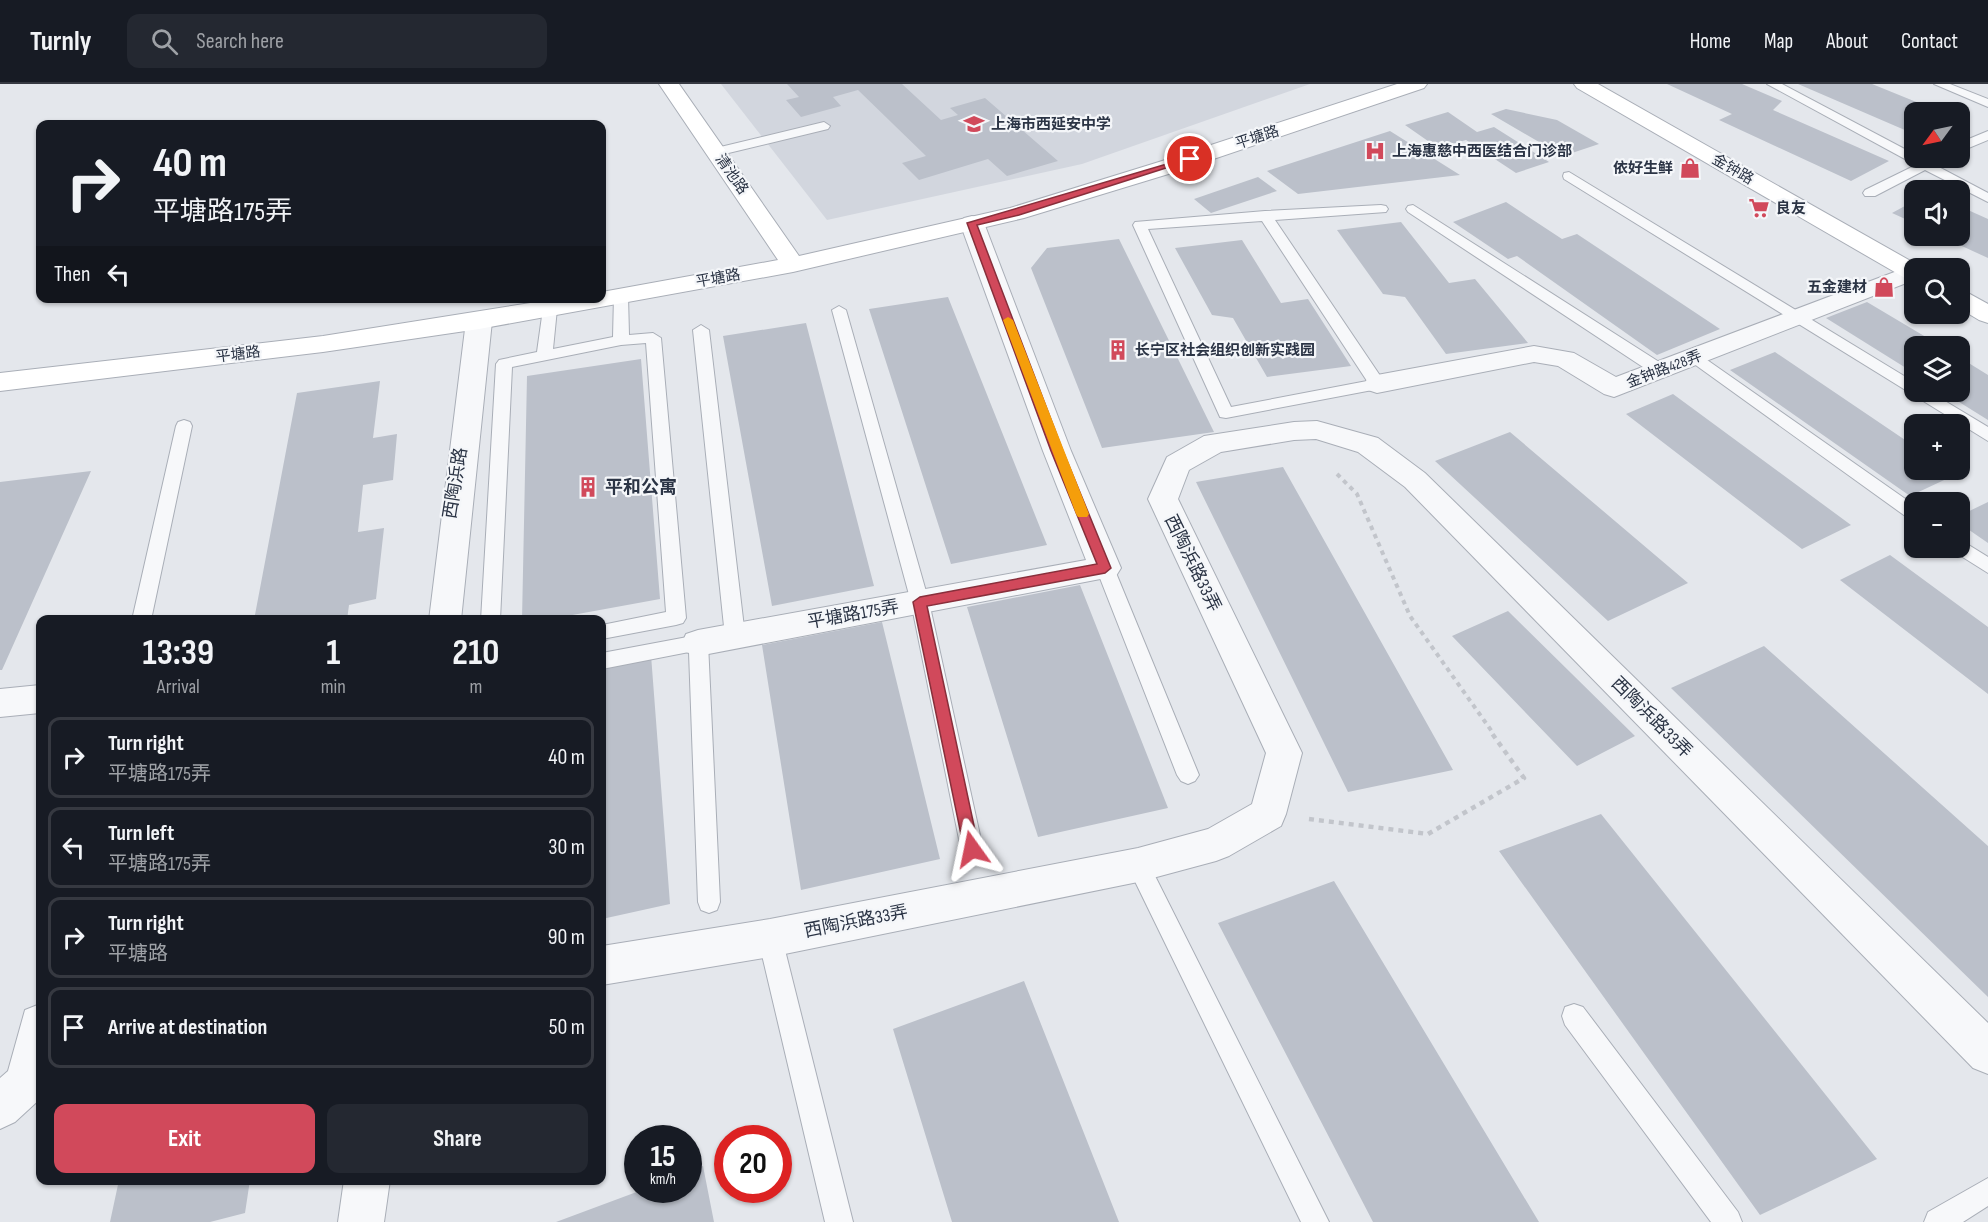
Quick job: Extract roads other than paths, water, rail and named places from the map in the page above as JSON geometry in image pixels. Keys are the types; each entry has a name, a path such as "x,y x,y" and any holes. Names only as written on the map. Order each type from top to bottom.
{"street":[{"name":"清池路","path":"669,84 793,265"},
{"name":"平塘路","path":"606,299 793,265 1016,213 1167,167 1417,84"},
{"name":"金钟路","path":"1584,84 1904,267"},
{"path":"972,223 1057,451 1105,568"},
{"name":"金钟路428弄","path":"1377,384 1534,354 1565,359 1614,388 1904,276"},
{"name":"平塘路","path":"0,382 323,344 478,334 550,309 583,303"},
{"path":"1970,304 1988,315"},
{"name":"西陶浜路","path":"435,615 478,334"},
{"name":"西陶浜路","path":"446,615 478,334"},
{"name":"西陶浜路33弄","path":"606,965 770,938 1138,865 1216,844 1268,814 1284,753 1163,499 1177,464 1214,443 1294,431 1317,430 1368,445 1415,480 1988,1053"},
{"name":"平塘路175弄","path":"698,643 1105,568"},
{"path":"0,703 36,699"},
{"path":"0,1107 26,1083 36,1042"},
{"path":"352,1222 357,1185"},
{"path":"361,1222 366,1185"}],"lane":[{"path":"1773,84 1904,155"},
{"path":"1940,84 1988,104"},
{"path":"716,152 824,126"},
{"path":"1970,143 1988,135"},
{"path":"1870,194 1918,168"},
{"path":"1929,168 1988,198"},
{"path":"1569,176 1904,383"},
{"path":"1265,215 1377,384 1226,413 1140,225 1265,215 1381,209"},
{"path":"1413,209 1661,371"},
{"path":"621,296 621,340"},
{"path":"544,355 550,309"},
{"path":"839,310 920,602 972,849"},
{"path":"701,330 735,636"},
{"path":"490,615 504,364 621,340 653,338 676,618 606,631"},
{"path":"1695,358 1904,507"},
{"path":"1934,402 1988,435"},
{"path":"142,615 184,426"},
{"path":"1970,554 1988,566"},
{"path":"1105,568 1188,775"},
{"path":"606,660 698,643 709,902"},
{"path":"1138,865 1315,1222"},
{"path":"770,938 839,1222"},
{"path":"1574,1016 1728,1222"},
{"path":"1938,1222 1988,1191"}],"place":[{"name":"上海市西延安中学","path":"974,124"},
{"name":"上海惠慈中西医结合门诊部","path":"1375,151"},
{"name":"依好生鲜","path":"1690,168"},
{"name":"良友","path":"1759,208"},
{"name":"五金建材","path":"1884,287"},
{"name":"长宁区社会组织创新实践园","path":"1118,350"},
{"name":"平和公寓","path":"588,487"}]}
